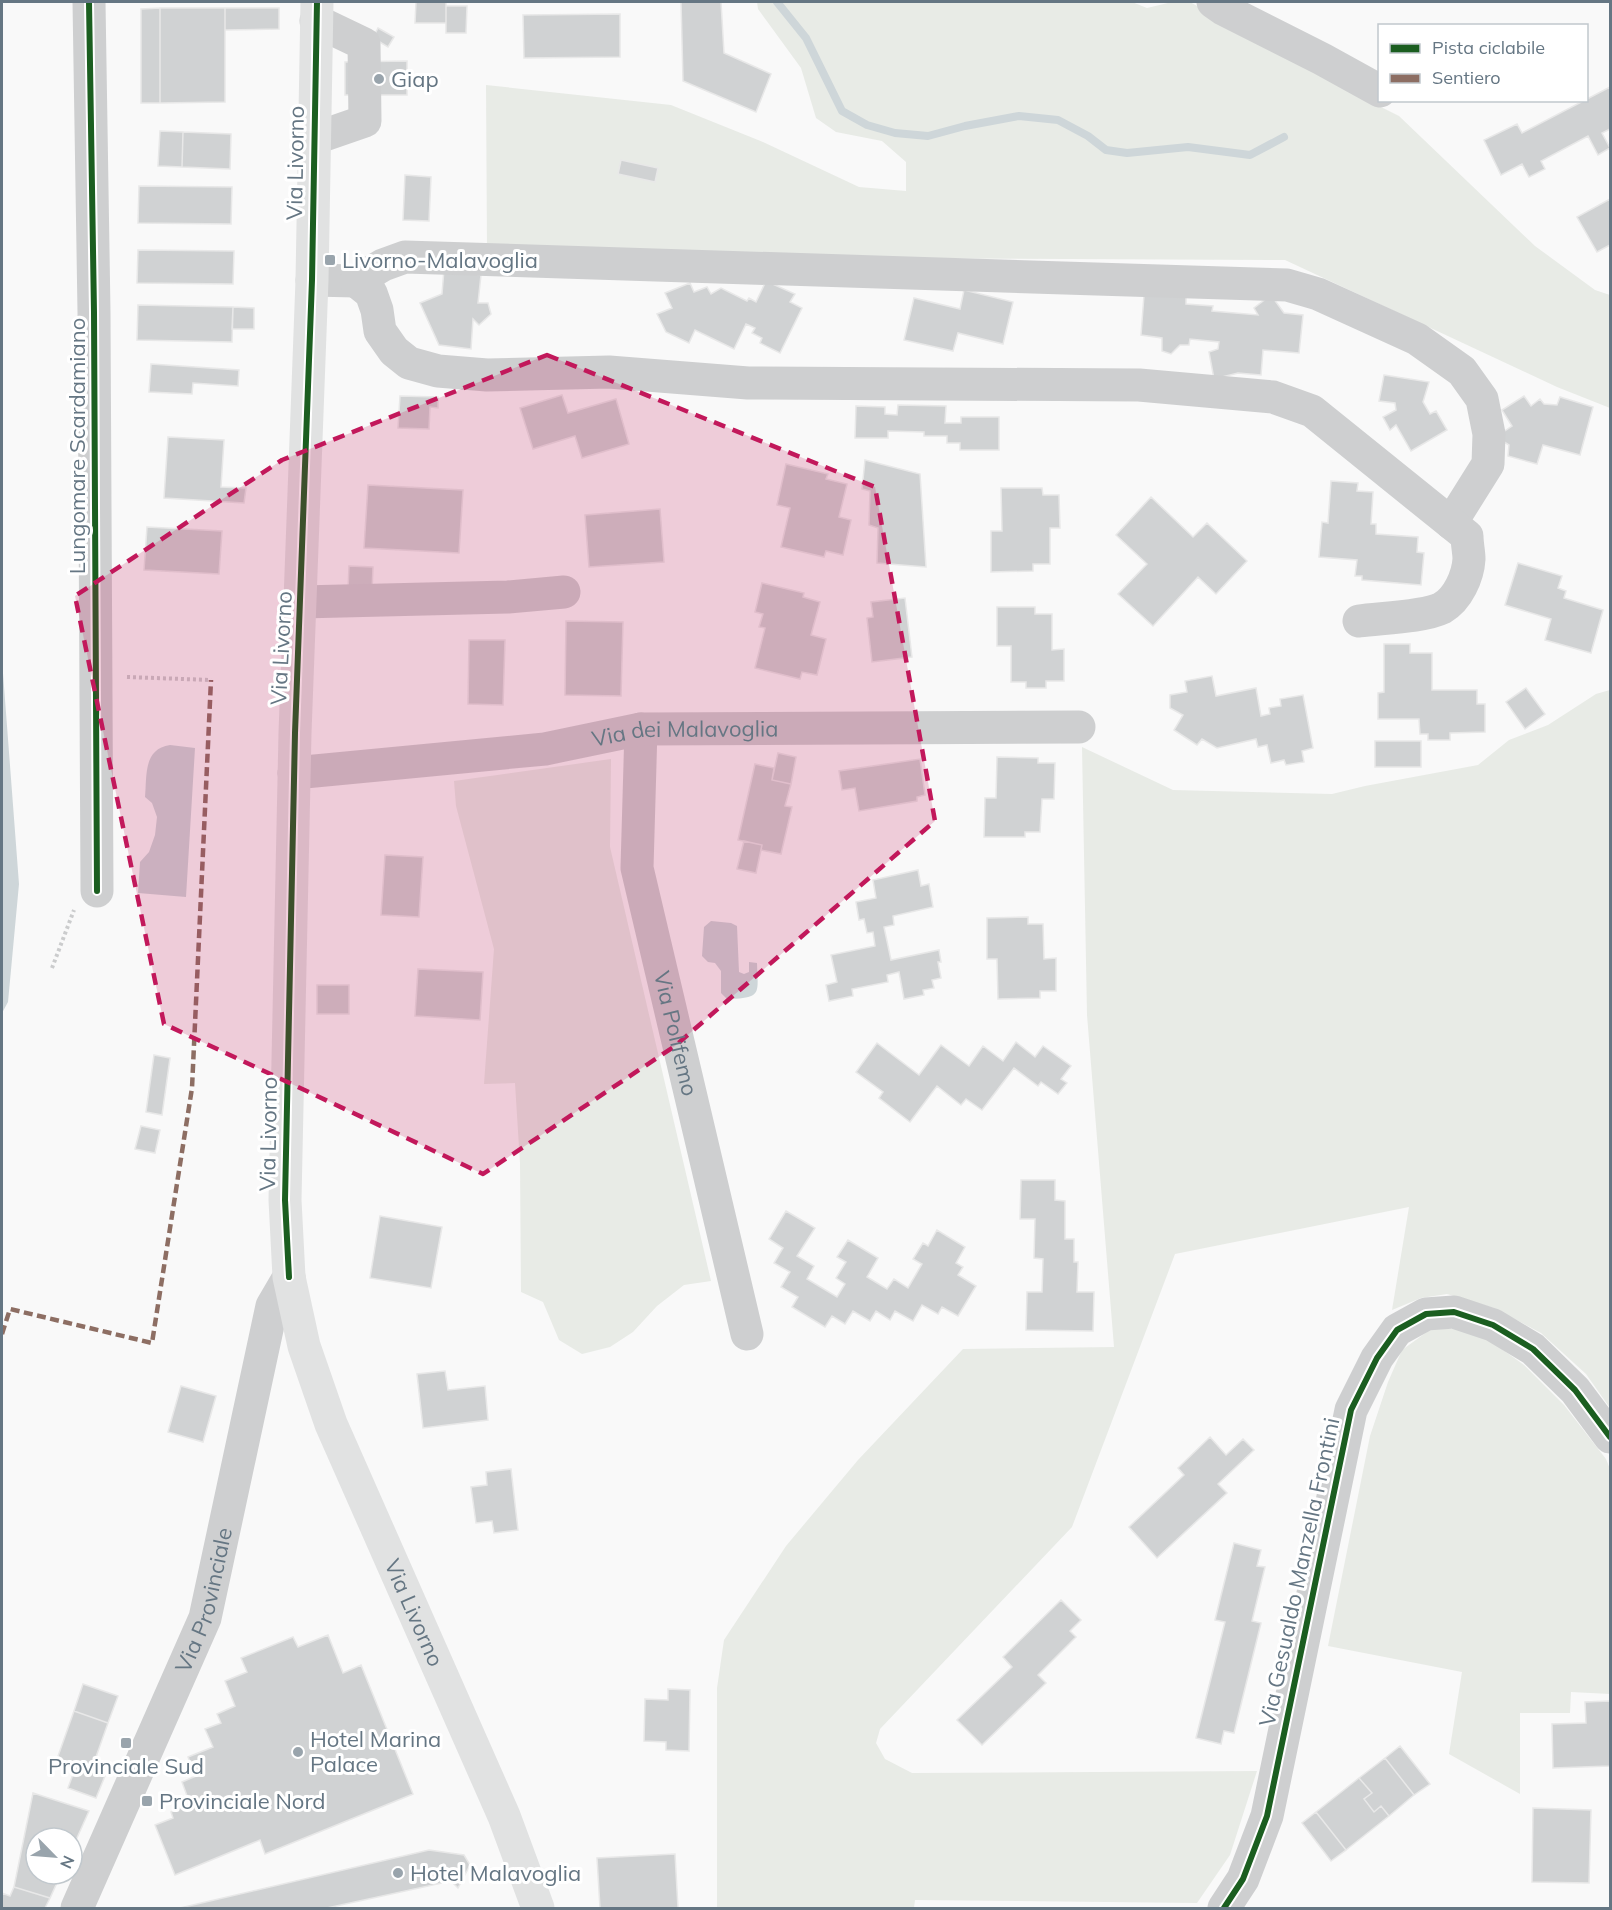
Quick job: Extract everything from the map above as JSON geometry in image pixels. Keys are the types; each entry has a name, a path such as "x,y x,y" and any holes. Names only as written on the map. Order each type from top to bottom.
{"main road":[{"name":"Via Livorno","path":"317,11 312,280 307,357 294,773 285,1200 289,1277 304,1346 331,1424 504,1816 538,1908"}],"street":[{"name":"Lungomare Scardamiano","path":"87,897 96,676 94,312 88,2"},
{"path":"1213,2 1378,90"},
{"path":"313,139 365,121 364,44 317,11"},
{"path":"312,280 356,281 383,265 405,257 1287,285 1318,294 1417,339 1462,371 1482,399 1489,434 1488,465 1451,523"},
{"path":"356,281 371,293 377,310 380,331 394,351 409,363 438,371 487,375 609,372 748,383 1139,385 1273,397 1312,411 1467,536 1469,560 1463,583 1453,598 1443,607 1427,613 1359,621"},
{"path":"301,602 508,597 564,592"},
{"name":"Via dei Malavoglia","path":"294,773 545,749 641,729 1079,728"},
{"name":"Via Polifemo","path":"641,729 637,868 747,1334"},
{"name":"Via Provinciale","path":"77,1908 206,1618 272,1306 289,1277"},
{"name":"Via Gesualdo Manzella Frontini","path":"1224,1908 1243,1879 1267,1816 1352,1410 1377,1358 1397,1330 1426,1314 1454,1312 1493,1325 1533,1349 1575,1390 1611,1437"}],"path":[{"path":"96,676 211,680"},
{"path":"52,968 87,897"}],"highlighted area":[{"path":"547,355 875,487 935,821 675,1046 483,1174 164,1024 75,596 282,460"}],"shaded area":[{"path":"757,2 1132,2 1147,8 1172,2 1190,2 1351,92 1399,116 1535,246 1595,290 1610,295 1610,408 1557,387 1285,260 880,258 487,249 486,85 671,105 763,142 859,187 906,191 906,162 882,141 836,132 816,118 801,68 758,9"},
{"path":"2,660 19,884 8,1002 2,1013"},
{"path":"1610,690 1610,1408 1586,1374 1541,1333 1494,1308 1447,1294 1421,1298 1392,1310 1409,1207 1175,1254 1072,1527 880,1729 876,1743 885,1759 912,1773 1257,1771 1230,1855 1197,1903 915,1900 914,1908 717,1908 717,1688 724,1640 786,1546 858,1460 963,1349 1114,1347 1087,1015 1082,747 1173,790 1332,794 1478,765 1509,740 1548,725 1596,694"},
{"path":"170,745 195,748 186,897 138,893 140,862 149,852 155,835 157,817 152,803 145,797 148,765 155,752"},
{"path":"611,759 610,847 711,1281 684,1285 657,1306 633,1332 610,1347 582,1354 559,1340 543,1302 521,1292 520,1163 515,1083 484,1084 494,949 456,806 454,781"},
{"path":"711,921 731,923 737,926 739,972 744,974 749,972 749,962 757,963 758,982 756,993 752,996 727,999 721,993 721,971 715,963 708,962 702,956 704,927"},
{"path":"1431,1329 1460,1329 1492,1342 1524,1365 1564,1405 1606,1459 1610,1469 1610,1694 1571,1692 1570,1713 1520,1713 1520,1794 1449,1754 1462,1672 1328,1646 1370,1436 1388,1382 1402,1350"}],"building":[{"path":"416,2 446,2 446,23 415,23"},
{"path":"681,2 721,2 724,53 771,74 756,112 683,81"},
{"path":"446,6 467,6 466,33 446,33"},
{"path":"160,8 160,103 141,103 141,9"},
{"path":"160,8 225,8 225,102 160,103"},
{"path":"225,8 279,8 279,29 225,30"},
{"path":"620,14 620,57 524,58 523,15"},
{"path":"378,28 394,37 388,47 373,38"},
{"path":"407,61 407,95 345,95 345,62"},
{"path":"1610,87 1610,129 1602,133 1610,148 1598,155 1588,136 1541,161 1545,169 1529,177 1522,164 1501,175 1484,140 1517,124 1522,133 1581,102 1588,102 1588,98"},
{"path":"160,131 183,132 182,167 158,166"},
{"path":"183,132 231,134 230,169 182,167"},
{"path":"621,160 658,168 655,182 618,174"},
{"path":"405,175 431,177 429,221 403,220"},
{"path":"139,186 232,187 231,224 138,223"},
{"path":"1610,199 1610,245 1597,252 1577,217"},
{"path":"138,250 234,251 233,284 137,283"},
{"path":"444,269 481,275 478,303 488,303 491,314 479,325 473,319 471,349 439,345 420,303 442,294"},
{"path":"766,281 795,294 790,302 802,308 780,353 760,343 762,338 752,333 755,328 746,324 734,349 695,330 689,343 666,332 657,314 672,308 665,293 690,283 694,292 707,287 711,294 721,288 747,301 749,298 756,302"},
{"path":"964,290 1013,302 1003,344 958,333 953,351 904,340 914,298 960,309"},
{"path":"1144,295 1186,297 1186,304 1213,306 1212,311 1258,315 1254,308 1271,295 1284,313 1303,315 1299,353 1263,350 1261,375 1238,373 1214,379 1209,352 1218,349 1219,342 1190,339 1189,345 1180,345 1171,354 1162,351 1162,338 1141,335"},
{"path":"138,305 233,307 232,342 137,340"},
{"path":"233,307 254,308 254,329 232,329"},
{"path":"151,364 239,370 238,386 193,383 192,394 149,392"},
{"path":"1384,375 1429,382 1423,402 1430,414 1436,411 1447,430 1411,451 1396,425 1390,430 1383,417 1396,410 1395,403 1379,401"},
{"path":"562,395 568,413 616,399 629,444 582,458 575,436 533,449 520,408"},
{"path":"400,396 438,397 438,408 430,407 429,429 398,428"},
{"path":"1524,396 1531,406 1540,399 1544,404 1557,405 1560,397 1593,407 1580,455 1543,445 1537,464 1508,456 1509,445 1496,437 1512,426 1502,410"},
{"path":"898,405 946,406 945,423 961,423 961,417 999,417 999,450 960,450 960,443 947,443 947,436 924,436 924,432 888,431 888,438 855,438 856,406 885,407 885,414 897,415"},
{"path":"168,437 224,440 221,487 246,488 244,503 164,498"},
{"path":"865,460 920,474 926,567 877,563 878,528 869,525 870,491 862,489"},
{"path":"786,464 828,474 826,479 847,484 839,517 851,520 843,555 826,551 824,557 781,547 790,508 777,505"},
{"path":"1331,481 1358,483 1357,491 1373,492 1371,524 1376,524 1376,534 1418,537 1417,552 1424,553 1421,585 1362,580 1362,576 1355,576 1357,560 1319,557 1322,522 1328,523"},
{"path":"368,485 463,490 459,553 364,548"},
{"path":"1001,488 1042,488 1043,495 1059,495 1060,528 1050,528 1050,564 1033,564 1033,571 991,572 991,531 1002,531"},
{"path":"1151,497 1193,537 1207,523 1247,561 1216,594 1198,577 1153,626 1118,594 1147,564 1116,535"},
{"path":"660,509 664,562 589,567 585,515"},
{"path":"147,527 222,531 219,574 144,570"},
{"path":"1518,563 1562,576 1558,588 1566,591 1564,598 1603,610 1591,653 1545,640 1551,619 1505,605"},
{"path":"349,566 373,567 372,591 348,590"},
{"path":"762,583 804,593 803,597 820,602 811,635 826,639 817,675 802,672 800,679 755,668 765,628 759,627 763,614 755,612"},
{"path":"905,598 912,657 872,662 867,618 873,617 871,602"},
{"path":"997,607 1035,607 1035,614 1052,614 1052,650 1064,649 1064,681 1046,681 1046,688 1026,688 1026,682 1011,682 1011,646 997,646"},
{"path":"566,621 623,622 621,696 565,695"},
{"path":"469,640 505,640 503,705 468,704"},
{"path":"1384,644 1410,644 1410,653 1432,653 1432,690 1477,690 1477,704 1485,704 1485,732 1450,733 1450,740 1428,740 1428,734 1420,734 1419,719 1378,719 1378,693 1384,692"},
{"path":"1212,676 1216,696 1256,688 1261,716 1270,714 1269,708 1281,706 1280,699 1303,695 1313,748 1302,751 1304,762 1286,765 1284,760 1271,763 1267,745 1258,747 1256,739 1217,748 1202,739 1197,745 1174,730 1183,715 1170,708 1170,695 1187,692 1185,681"},
{"path":"1526,688 1545,714 1525,729 1506,702"},
{"path":"1375,741 1421,741 1421,767 1375,767"},
{"path":"778,753 796,757 791,784 772,780"},
{"path":"997,757 1038,758 1038,763 1055,763 1054,799 1042,799 1040,832 1025,832 1025,837 984,837 985,798 996,798"},
{"path":"920,759 925,795 917,797 917,801 859,811 855,788 842,790 839,771"},
{"path":"755,764 774,768 772,780 791,784 785,806 792,807 781,854 761,850 762,845 738,840"},
{"path":"744,841 762,845 756,873 737,869"},
{"path":"385,855 423,857 419,917 381,915"},
{"path":"918,870 921,886 929,884 933,907 893,916 894,925 884,927 891,960 939,950 941,962 938,962 941,978 932,980 934,988 923,990 924,995 904,999 899,972 887,975 888,982 852,989 853,996 829,1001 826,985 837,982 831,955 875,946 873,932 867,933 864,919 859,920 856,902 876,898 873,880"},
{"path":"1028,917 1028,924 1043,924 1044,959 1056,958 1056,991 1040,991 1040,998 998,999 997,959 987,959 987,918"},
{"path":"418,969 483,972 480,1020 415,1016"},
{"path":"317,985 349,985 349,1014 317,1014"},
{"path":"1016,1042 1035,1057 1043,1046 1071,1066 1061,1079 1067,1083 1058,1094 1041,1082 1038,1086 1014,1068 982,1110 966,1099 961,1105 937,1086 910,1122 879,1098 883,1092 856,1072 877,1043 919,1075 941,1045 969,1066 983,1046 1003,1061"},
{"path":"154,1055 170,1058 162,1115 146,1112"},
{"path":"141,1126 160,1130 155,1153 135,1149"},
{"path":"1021,1180 1055,1180 1055,1200 1065,1201 1065,1239 1074,1239 1074,1262 1078,1262 1077,1292 1094,1292 1093,1331 1026,1330 1027,1292 1042,1292 1043,1259 1034,1258 1035,1219 1020,1219"},
{"path":"786,1211 815,1228 797,1256 814,1266 807,1279 837,1297 845,1284 836,1278 846,1262 837,1257 848,1240 878,1258 867,1277 887,1289 894,1279 908,1288 922,1264 913,1259 923,1243 928,1246 937,1230 965,1247 956,1263 963,1267 958,1275 976,1286 958,1316 942,1307 938,1314 922,1305 913,1321 895,1311 890,1320 876,1311 870,1321 853,1311 845,1324 832,1316 825,1327 792,1307 798,1297 781,1287 790,1272 774,1263 783,1248 769,1239"},
{"path":"380,1216 442,1227 431,1288 370,1278"},
{"path":"445,1371 448,1390 485,1386 488,1420 423,1428 417,1374"},
{"path":"181,1386 216,1396 203,1442 168,1432"},
{"path":"1210,1437 1226,1455 1243,1439 1254,1450 1218,1484 1227,1493 1157,1558 1129,1527 1184,1475 1178,1468"},
{"path":"511,1469 518,1530 494,1533 492,1521 476,1523 471,1487 487,1485 486,1472"},
{"path":"1234,1543 1261,1550 1257,1566 1265,1567 1252,1621 1261,1623 1234,1733 1224,1731 1221,1744 1196,1738 1225,1622 1215,1620"},
{"path":"1061,1600 1081,1620 1070,1631 1076,1637 1038,1675 1046,1683 982,1745 957,1720 1012,1667 1003,1657"},
{"name":"Hotel Marina Palace","path":"328,1635 343,1673 361,1665 413,1794 265,1854 260,1840 175,1875 155,1825 173,1818 171,1812 190,1804 182,1782 196,1776 188,1757 213,1747 205,1729 221,1723 217,1714 235,1706 225,1681 247,1672 241,1658 293,1637 298,1647"},
{"path":"83,1684 118,1696 108,1723 74,1711"},
{"path":"668,1689 690,1690 689,1751 666,1750 666,1742 644,1741 645,1699 668,1700"},
{"path":"1610,1701 1610,1766 1553,1768 1552,1724 1586,1723 1585,1702"},
{"path":"74,1711 108,1723 91,1771 57,1759"},
{"path":"1400,1746 1430,1784 1414,1795 1385,1758"},
{"path":"1385,1758 1414,1795 1389,1816 1381,1806 1374,1812 1364,1799 1372,1793 1359,1778"},
{"path":"76,1766 105,1776 96,1798 68,1788"},
{"path":"1359,1778 1372,1793 1364,1799 1374,1812 1381,1806 1389,1816 1346,1850 1316,1812"},
{"path":"33,1793 89,1811 82,1826 26,1826"},
{"path":"1533,1808 1591,1810 1589,1883 1532,1882"},
{"path":"1316,1812 1346,1850 1331,1861 1302,1823"},
{"path":"24,1838 24,1886 56,1886 50,1898 14,1887"},
{"name":"Hotel Malavoglia","path":"429,1850 464,1855 470,1865 458,1888 451,1881 327,1908 180,1908"},
{"path":"675,1854 678,1908 600,1908 597,1858"},
{"path":"14,1887 50,1898 45,1908 2,1908 2,1893 10,1896"}],"waterway":[{"path":"777,2 806,38 842,111 867,125 895,133 928,136 965,126 1019,116 1058,120 1088,136 1106,150 1127,153 1188,147 1250,155 1284,137"}],"marked path":[{"path":"2,1334 10,1309 152,1343 192,1088 211,680"}],"cycle path":[{"path":"89,2 94,312 97,891"},
{"path":"289,1277 285,1200 295,733 312,280 317,2"},
{"path":"1224,1908 1243,1879 1267,1816 1351,1410 1377,1358 1397,1330 1426,1314 1454,1312 1493,1325 1533,1349 1575,1390 1610,1437"}],"place":[{"name":"Giap","path":"379,79"},
{"name":"Livorno-Malavoglia","path":"330,260"},
{"name":"Provinciale Sud","path":"126,1743"},
{"name":"Hotel Marina Palace","path":"298,1752"},
{"name":"Provinciale Nord","path":"147,1801"},
{"name":"Hotel Malavoglia","path":"398,1873"}]}
